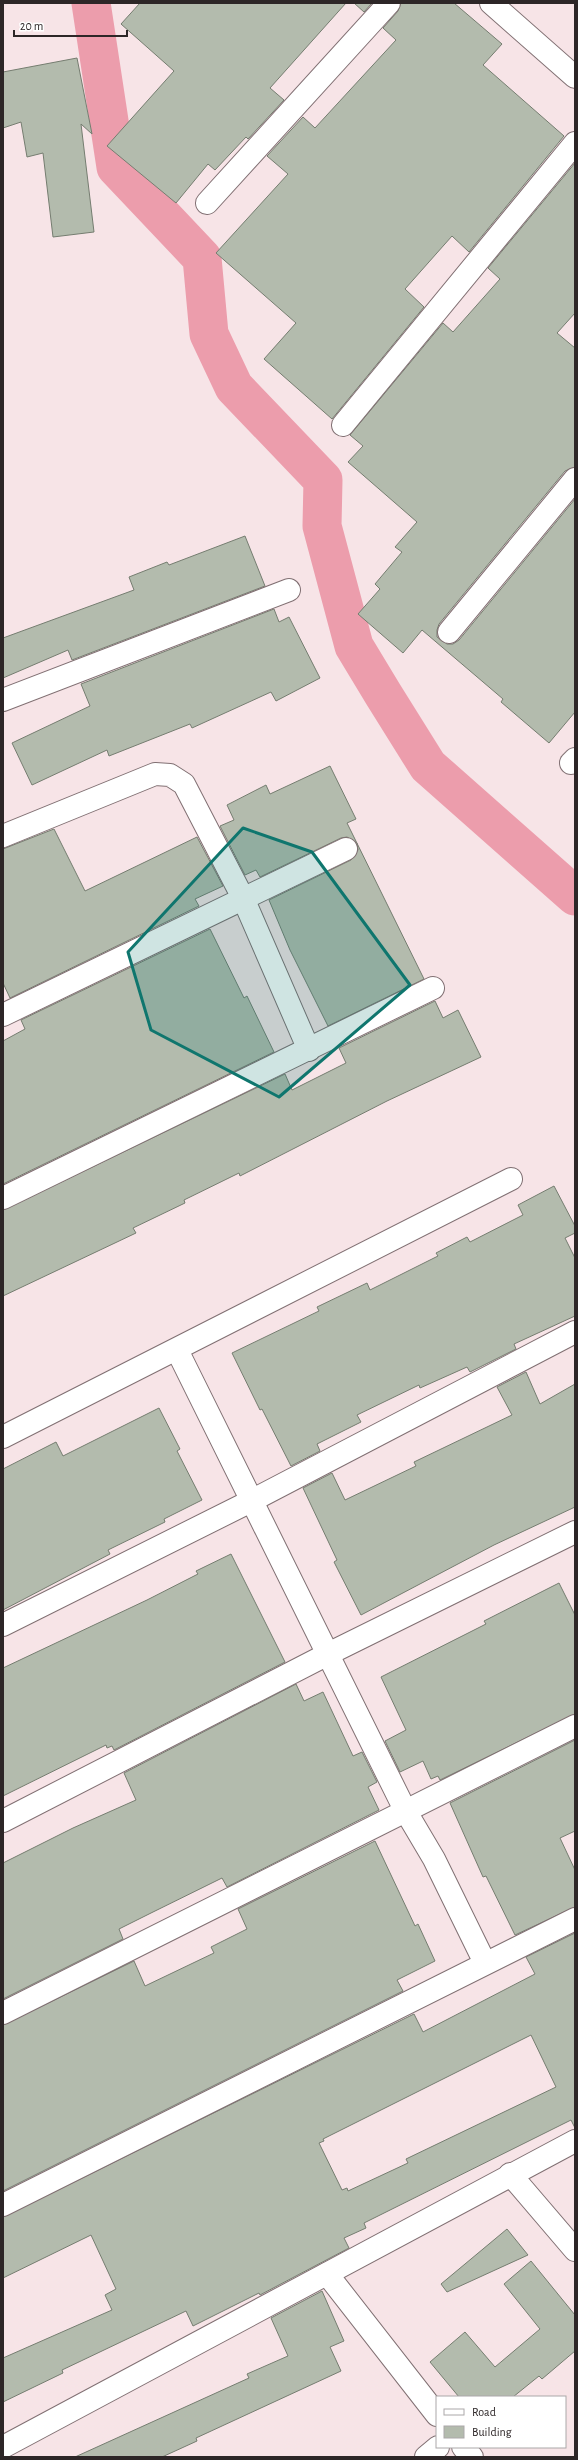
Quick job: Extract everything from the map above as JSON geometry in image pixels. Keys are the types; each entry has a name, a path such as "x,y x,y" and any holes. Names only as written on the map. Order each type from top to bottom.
{"street":[{"path":"207,203 389,3"},
{"path":"492,3 575,77"},
{"path":"343,425 575,143"},
{"path":"449,632 575,479"},
{"path":"3,700 288,590"},
{"path":"3,836 155,774 170,775 184,784 242,898 309,1050"},
{"path":"3,1015 346,849"},
{"path":"3,1198 309,1050 433,988"},
{"path":"3,1437 177,1350 511,1179"},
{"path":"3,1625 253,1500 575,1332"},
{"path":"177,1350 406,1810 434,1859 485,1963"},
{"path":"3,1821 328,1654 575,1532"},
{"path":"3,2013 575,1726"},
{"path":"3,2205 575,1919"},
{"path":"3,2447 327,2274 510,2174 575,2141"},
{"path":"510,2174 575,2250"},
{"path":"327,2274 436,2414"},
{"path":"426,2457 437,2448"},
{"path":"464,2448 472,2457"}],"highlighted area":[{"path":"243,828 312,852 410,985 279,1097 151,1030 128,952"}],"building":[{"path":"140,3 346,3 270,88 284,100 248,139 246,137 215,170 208,164 176,203 107,146 174,71 121,24"},
{"path":"354,3 372,3 364,12"},
{"path":"401,3 454,3 502,44 483,65 564,136 469,252 452,236 405,289 424,307 332,419 264,359 296,323 216,253 288,174 267,156 303,117 315,128 396,40 383,28 398,11"},
{"path":"77,58 92,134 81,124 94,232 53,237 43,153 27,157 21,122 3,128 3,72"},
{"path":"575,163 575,313 557,333 575,348 575,467 565,471 439,624 437,630 437,637 447,644 453,644 459,640 575,499 575,712 549,743 501,702 503,699 422,630 403,653 358,614 380,589 375,584 402,552 395,547 417,522 348,462 363,446 350,435 443,323 453,332 500,279 488,268"},
{"path":"245,536 265,586 72,660 68,650 3,678 3,638 134,590 129,577 167,562 169,565"},
{"path":"274,609 279,622 289,617 320,678 276,701 271,692 192,728 190,724 109,756 107,750 32,785 12,743 90,706 81,684"},
{"path":"330,766 356,819 347,823 357,843 347,837 341,838 260,877 256,870 245,875 220,826 234,820 227,805 266,785 270,794"},
{"path":"54,829 85,891 197,837 223,886 195,899 199,906 10,998 3,983 3,849"},
{"path":"357,843 424,979 328,1026 290,950 269,900 351,860 358,850"},
{"path":"210,929 244,998 247,996 274,1052 3,1184 3,1041 25,1029 21,1020"},
{"path":"435,1001 443,1018 458,1010 481,1057 387,1101 240,1176 239,1173 184,1200 185,1203 133,1228 136,1233 3,1296 3,1210 285,1074 292,1090 346,1063 339,1048"},
{"path":"554,1186 575,1226 575,1233 565,1238 575,1258 575,1316 514,1344 516,1349 470,1372 467,1367 420,1388 419,1385 357,1415 361,1422 317,1444 320,1451 291,1466 262,1409 260,1410 232,1353 319,1311 317,1307 367,1283 370,1290 438,1256 436,1253 467,1237 470,1242 523,1215 518,1205"},
{"path":"526,1372 540,1404 575,1384 575,1507 494,1545 361,1615 334,1562 337,1560 303,1488 332,1473 345,1500 416,1466 414,1462 512,1415 497,1387"},
{"path":"159,1408 180,1449 177,1451 202,1500 164,1519 165,1522 108,1550 110,1554 3,1610 3,1469 56,1442 63,1456"},
{"path":"231,1554 285,1662 114,1750 112,1746 107,1748 106,1745 3,1796 3,1668 147,1600 198,1574 196,1571"},
{"path":"559,1583 575,1615 575,1714 440,1780 438,1776 431,1779 423,1761 400,1772 385,1741 406,1730 381,1677 486,1624 484,1621"},
{"path":"296,1684 304,1701 323,1692 353,1756 362,1752 377,1782 368,1787 379,1810 227,1887 222,1878 119,1929 123,1939 3,1999 3,1863 73,1828 136,1800 124,1773"},
{"path":"575,1740 575,1831 560,1838 575,1870 575,1907 515,1935 486,1876 483,1877 450,1803"},
{"path":"375,1841 415,1926 418,1924 435,1961 397,1980 403,1991 3,2191 3,2025 134,1961 145,1986 214,1953 211,1947 247,1929 238,1909"},
{"path":"575,1933 575,2128 571,2120 364,2223 366,2228 344,2238 349,2248 260,2295 259,2293 193,2326 186,2311 62,2370 63,2373 3,2402 3,2358 112,2310 105,2295 116,2289 91,2235 3,2278 3,2217 414,2014 423,2032 535,1974 526,1957","holes":["531,2035 556,2087 406,2159 408,2163 348,2191 347,2188 342,2190 319,2143 324,2141 323,2139"]},
{"path":"507,2229 528,2255 447,2292 441,2284"},
{"path":"531,2261 575,2315 575,2351 542,2379 539,2376 514,2396 458,2396 430,2362 465,2332 495,2367 540,2329 504,2284"},
{"path":"322,2291 344,2341 330,2347 341,2371 196,2438 197,2441 162,2457 75,2457 249,2378 247,2374 288,2356 271,2318"}],"waterway":[{"path":"91,3 116,167 202,258 209,334 234,387 323,480 322,526 354,646 428,766 575,896"}]}
